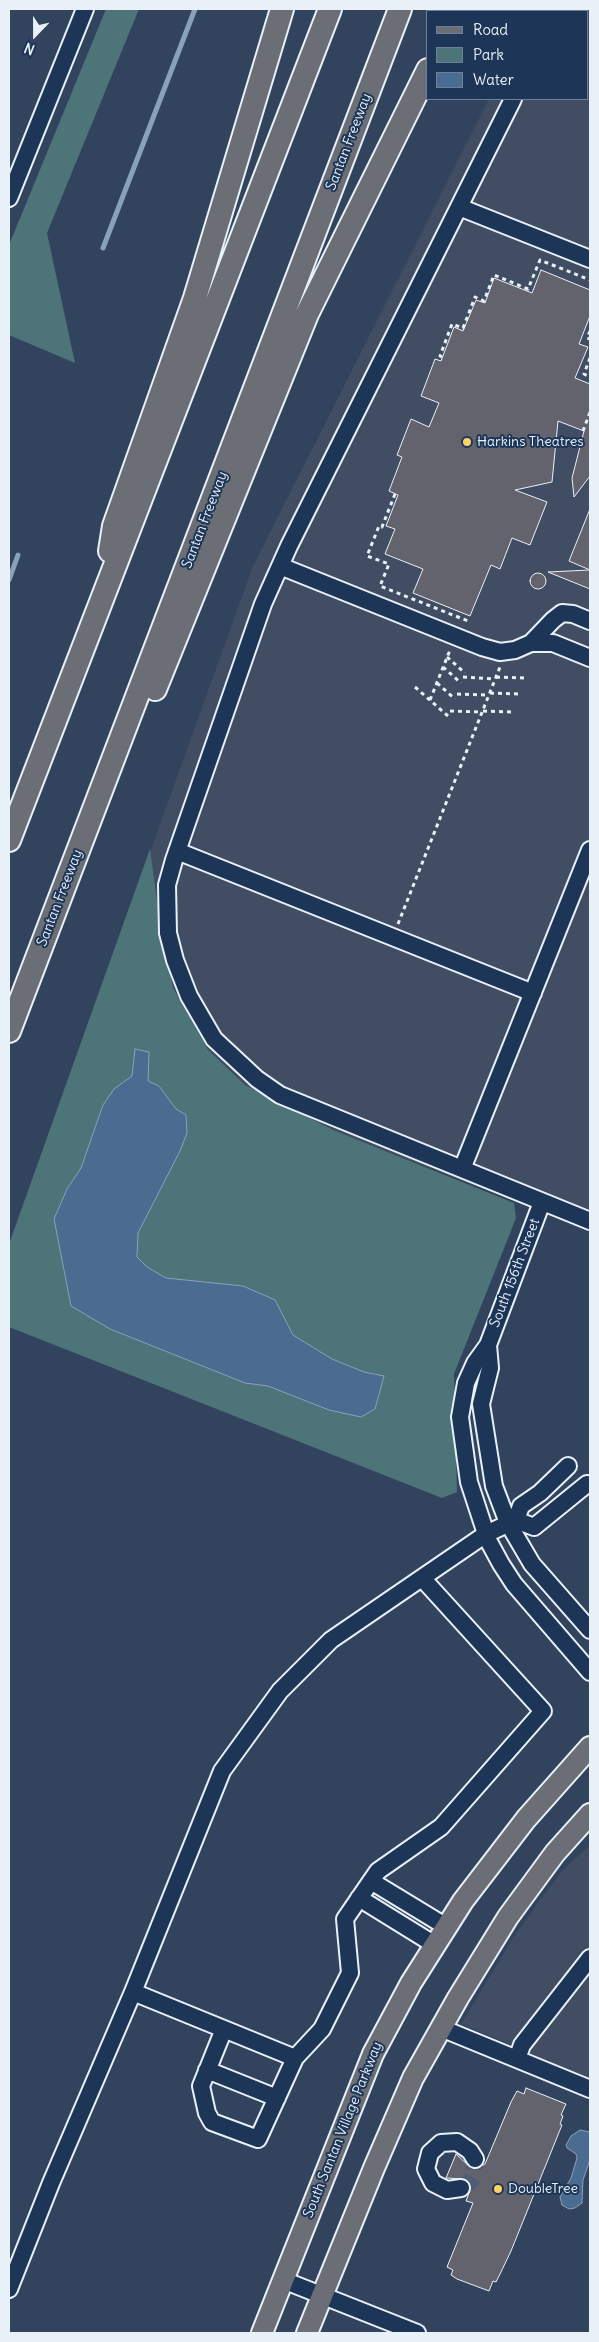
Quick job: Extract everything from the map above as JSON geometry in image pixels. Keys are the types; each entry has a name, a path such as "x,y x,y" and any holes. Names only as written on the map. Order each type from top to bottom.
{"highway":[{"path":"104,597 114,526 195,298 282,9"},
{"path":"9,840 330,9"},
{"name":"Santan Freeway","path":"9,1031 400,9"},
{"path":"48,930 167,664 307,314 426,74"}],"main road":[{"name":"South Santan Village Parkway","path":"262,2333 372,2054 410,1983 446,1926 526,1819 590,1747"},
{"path":"307,2333 413,2078 508,1917 555,1853 590,1814"}],"street":[{"path":"9,198 85,9"},
{"path":"513,100 280,566 263,604 177,851 167,886 168,933 175,960 189,996 214,1039 257,1079 280,1095 590,1221"},
{"path":"460,207 590,259"},
{"path":"280,566 482,647 500,652 515,650 531,644 553,643 590,658"},
{"path":"531,644 562,613 573,614 590,621"},
{"path":"462,1169 590,850"},
{"path":"177,851 533,993"},
{"name":"South 156th Street","path":"542,1202 488,1345 475,1363 466,1383 460,1417 469,1482 486,1534 500,1564 514,1584 590,1672"},
{"name":"South 156th Street","path":"488,1345 490,1368 481,1404 494,1486 532,1564 590,1630"},
{"path":"9,2289 51,2183 133,1992 222,1771 280,1691 331,1640 486,1534 512,1522 521,1506 540,1493 568,1466"},
{"path":"512,1522 534,1527 587,1484"},
{"path":"540,1493 554,1512"},
{"path":"224,2029 201,2086 207,2113 212,2122 258,2139 295,2058 322,2029 350,1973 345,1919 378,1871 441,1827 543,1711 422,1578"},
{"path":"372,1881 446,1926"},
{"path":"359,1898 435,1945"},
{"path":"517,2059 522,2045 587,1966"},
{"path":"133,1992 295,2058"},
{"path":"441,2028 590,2089"},
{"path":"207,2070 277,2098"},
{"path":"461,2188 447,2190 433,2183 426,2169 430,2153 441,2143 457,2142 470,2151 475,2159"},
{"path":"284,2280 418,2333"}],"path":[{"path":"442,357 440,356 452,324 463,328 475,297 484,301 494,275 528,289 540,260 590,280"},
{"path":"590,331 587,338 590,339"},
{"path":"590,358 584,374 590,377"},
{"path":"583,431 590,412"},
{"path":"396,494 382,527 379,526 367,556 389,564 380,586 468,621"},
{"path":"430,700 452,647"},
{"path":"447,657 464,675 524,678"},
{"path":"397,926 501,664"},
{"path":"443,667 461,683"},
{"path":"437,683 455,699"},
{"path":"415,687 448,716"},
{"path":"456,694 518,694"},
{"path":"450,711 511,712"}],"shaded area":[{"path":"590,9 590,1230 84,1035 253,566 488,100 589,100 589,10 533,10"},
{"path":"590,1845 590,2098 512,2067 520,2048 461,2024 512,1940 537,1904 563,1870"}],"green space":[{"path":"106,9 139,9 47,233 75,363 9,335 9,245"},
{"path":"150,849 173,988 208,1050 245,1085 333,1130 514,1203 516,1218 454,1374 457,1492 442,1498 9,1327 9,1244"}],"water":[{"path":"135,1049 149,1052 148,1081 159,1086 176,1109 186,1115 187,1133 180,1151 138,1233 137,1257 147,1267 166,1278 243,1286 275,1300 293,1335 332,1359 364,1372 384,1376 375,1409 361,1417 329,1410 268,1386 245,1383 110,1329 71,1306 54,1219 67,1189 81,1168 103,1105 114,1089 132,1076"},
{"path":"580,2130 590,2132 590,2160 583,2180 582,2203 575,2208 569,2209 562,2205 560,2197 571,2178 577,2158 576,2154 567,2148 566,2145 571,2136"}],"building":[{"name":"Harkins Theatres","path":"541,270 590,290 590,316 579,344 588,347 575,378 590,384 590,476 574,497 572,478 584,431 558,421 552,482 515,490 547,502 530,545 512,538 500,569 491,565 470,616 413,593 423,569 385,554 395,529 386,526 398,495 389,491 402,457 397,455 411,419 429,427 439,403 421,396 435,359 441,361 454,327 463,331 476,300 485,303 494,278 532,293"},
{"path":"590,509 590,570 569,561"},
{"path":"590,570 590,589 548,572"},
{"path":"535,573 541,573 546,578 544,587 535,589 530,584 530,578"},
{"name":"DoubleTree","path":"526,2088 566,2104 561,2115 563,2116 560,2124 562,2125 511,2251 496,2282 493,2281 489,2291 457,2279 451,2275 453,2270 447,2267 473,2203 466,2201 471,2187 469,2181 446,2178 456,2154 471,2168 476,2169 485,2164 511,2102 517,2091 524,2094"}],"waterway":[{"path":"103,248 195,9"},
{"path":"9,580 18,555"}],"tunnel":[{"path":"461,2188 470,2182 474,2175 475,2159"}],"place":[{"name":"Harkins Theatres","path":"467,442"},
{"name":"DoubleTree","path":"498,2189"}]}
